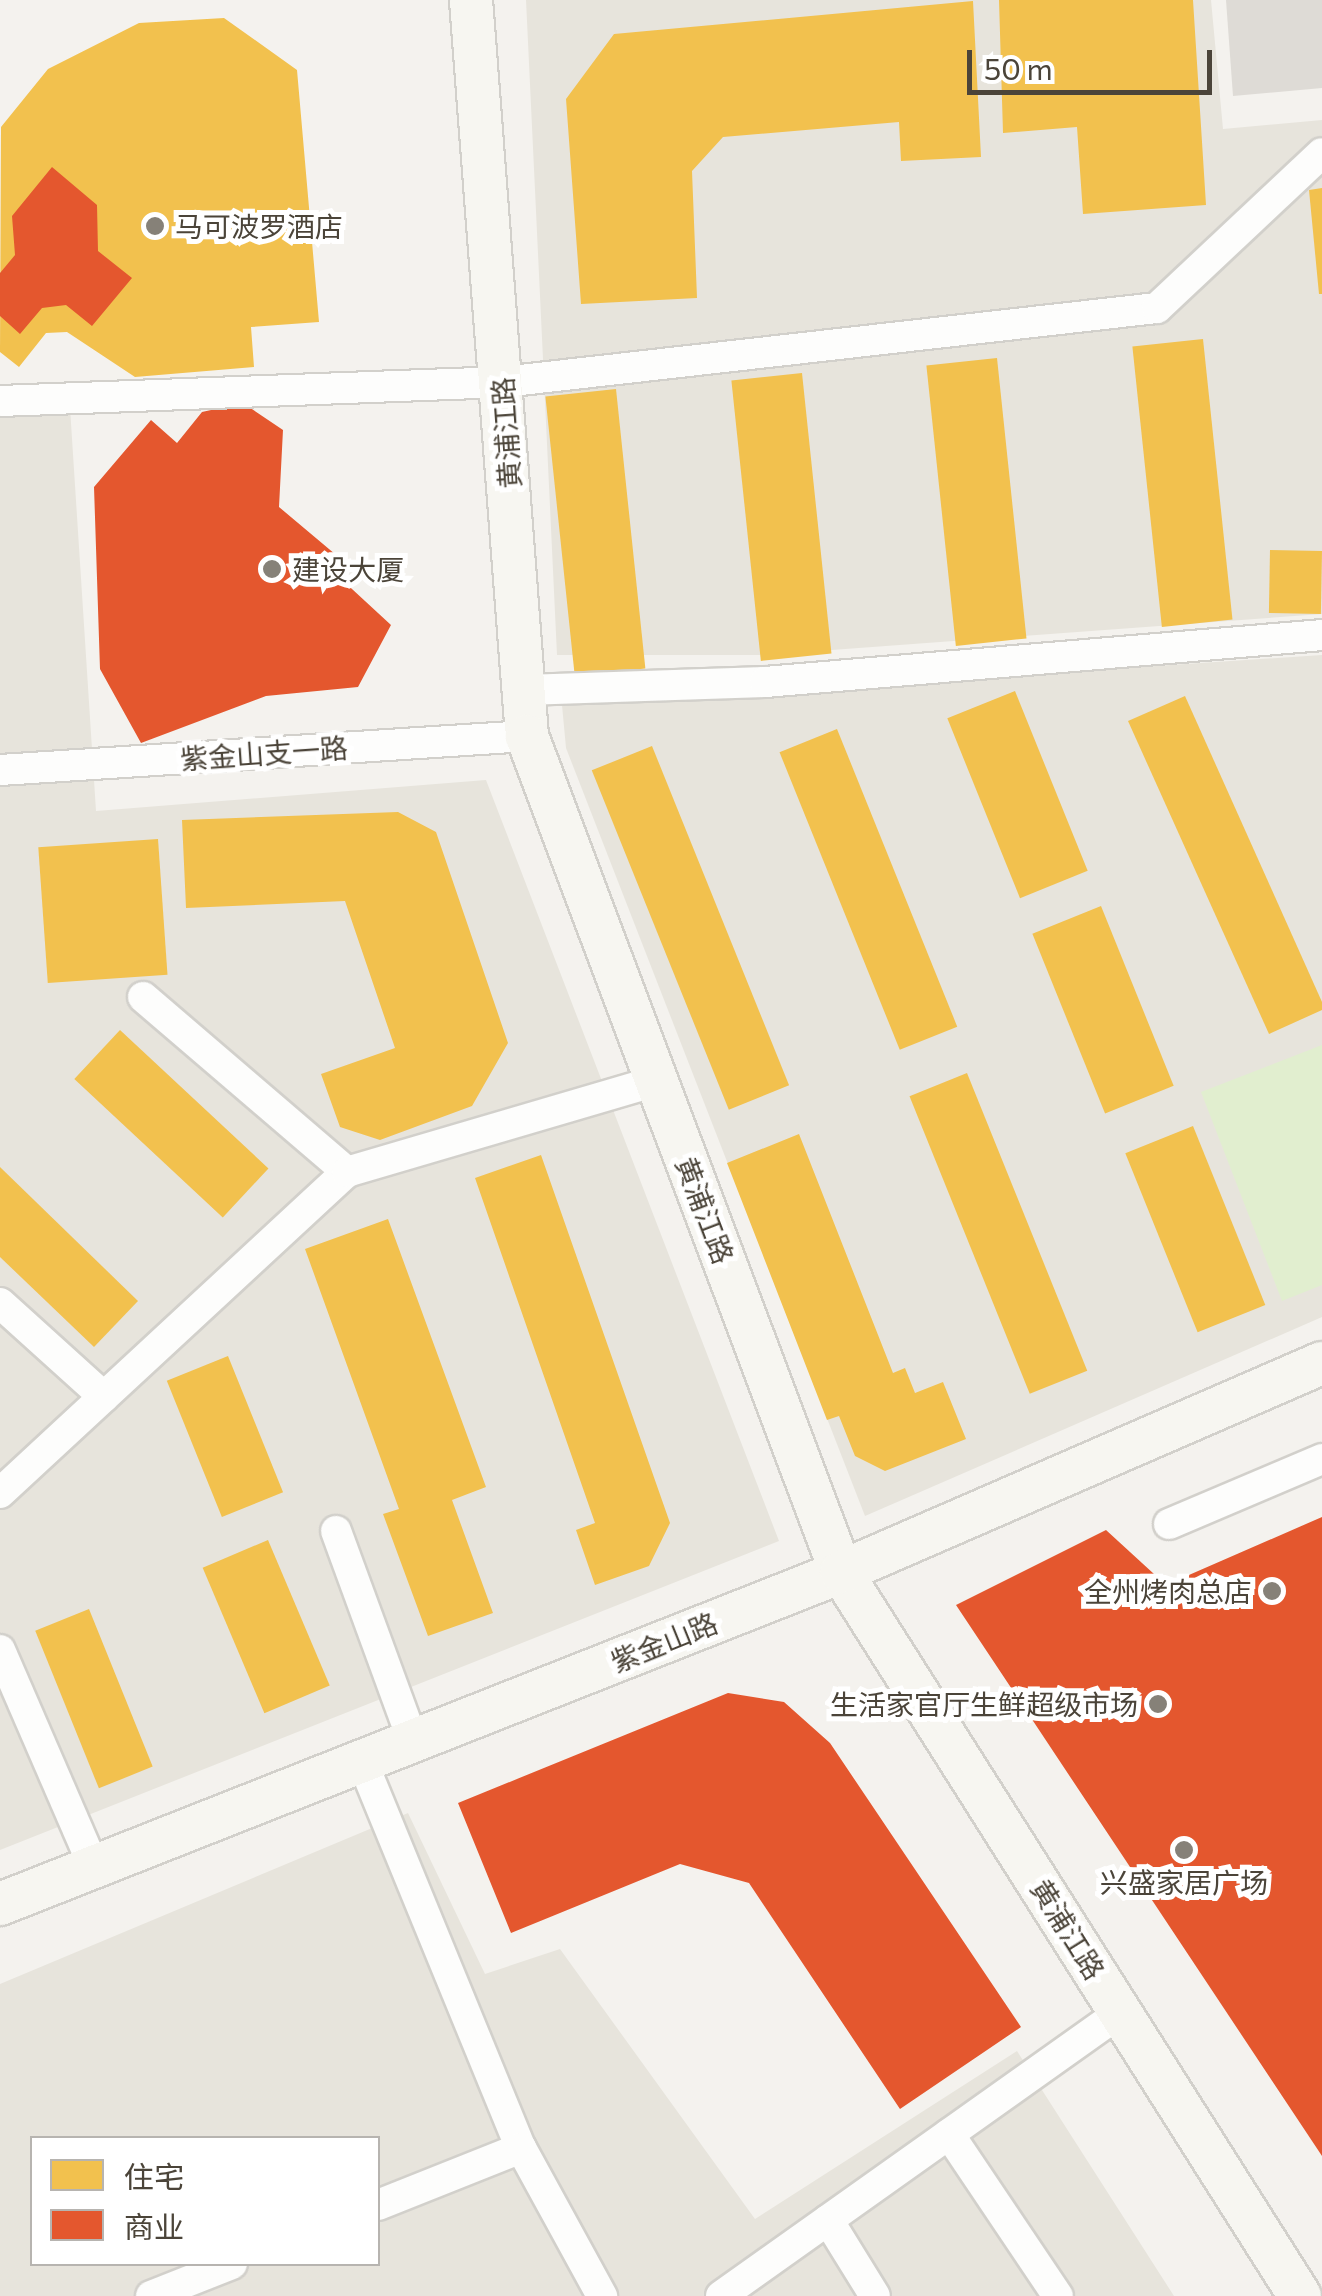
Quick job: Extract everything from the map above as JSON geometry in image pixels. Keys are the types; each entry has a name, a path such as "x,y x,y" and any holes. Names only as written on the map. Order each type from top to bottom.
{"street":[{"name":"黄浦江路","path":"471,0 528,736 841,1572 1300,2296"},
{"path":"0,400 503,382 1157,308 1322,153"},
{"path":"524,690 764,682 1322,635"},
{"name":"紫金山支一路","path":"0,770 528,736"},
{"path":"143,997 347,1172"},
{"path":"0,1493 347,1172 657,1081"},
{"path":"0,1303 104,1397"},
{"name":"紫金山路","path":"0,1904 841,1572 1322,1364"},
{"path":"1170,1524 1322,1459"},
{"path":"336,1531 413,1741"},
{"path":"0,1650 94,1867"},
{"path":"362,1762 521,2148 602,2296"},
{"path":"721,2296 1120,2012"},
{"path":"949,2134 1058,2296"},
{"path":"380,2204 521,2148"},
{"path":"828,2220 874,2296"},
{"path":"154,2295 227,2266"}],"shaded area":[{"path":"526,0 1211,0 1223,129 1322,120 1322,614 764,655 557,655"},
{"path":"69,392 96,811 486,780 779,1541 0,1850 0,401"},
{"path":"1322,655 1322,1317 865,1516 566,748 562,705"},
{"path":"408,1813 485,1974 560,1949 755,2219 1017,2051 1174,2296 0,2296 0,1984"}],"green space":[{"path":"1322,1045 1322,1285 1282,1301 1201,1092"}],"building: 住宅":[{"path":"999,0 1193,0 1206,205 1083,214 1077,127 1003,133"},
{"path":"973,1 981,157 901,161 899,122 723,137 692,171 697,298 581,304 566,99 614,34"},
{"name":"马可波罗酒店","path":"224,18 297,70 319,322 251,327 254,367 135,377 67,332 46,333 19,367 0,352 1,127 48,69 139,23"},
{"path":"1322,188 1322,294 1319,294 1309,190"},
{"path":"1203,339 1232,619 1162,627 1132,346"},
{"path":"997,358 1026,638 956,646 926,365"},
{"path":"802,373 831,653 761,661 731,380"},
{"path":"616,389 645,668 575,676 545,396"},
{"path":"1270,550 1322,551 1321,614 1269,613"},
{"path":"1015,691 1088,871 1020,898 947,718"},
{"path":"1185,696 1322,1002 1322,1010 1269,1034 1128,721"},
{"path":"837,729 957,1027 900,1050 780,752"},
{"path":"652,746 789,1085 729,1110 592,770"},
{"path":"398,812 436,832 508,1043 472,1106 380,1140 340,1127 321,1074 395,1048 345,901 186,908 182,820"},
{"path":"158,839 167,975 48,983 38,847"},
{"path":"1101,906 1174,1086 1105,1114 1032,934"},
{"path":"120,1030 268,1168 223,1217 74,1079"},
{"path":"967,1073 1087,1371 1030,1394 910,1096"},
{"path":"1193,1126 1265,1305 1198,1332 1125,1153"},
{"path":"799,1134 893,1373 905,1368 915,1393 943,1382 966,1439 885,1471 855,1456 839,1416 827,1420 727,1163"},
{"path":"541,1155 670,1523 649,1566 595,1585 576,1530 595,1523 475,1178"},
{"path":"0,1167 138,1301 94,1347 0,1257"},
{"path":"388,1219 486,1487 452,1500 493,1613 428,1636 383,1514 399,1509 305,1249"},
{"path":"228,1356 283,1492 222,1517 167,1381"},
{"path":"268,1540 330,1685 264,1713 203,1568"},
{"path":"89,1609 153,1767 99,1788 35,1631"}],"building: 商业":[{"path":"52,167 97,205 98,251 132,278 92,326 66,305 42,308 20,334 0,316 0,273 15,255 12,216"},
{"path":"243,403 283,430 279,507 348,565 339,577 391,625 358,687 266,696 141,743 100,669 94,487 151,420 177,443 202,412"},
{"path":"1322,1517 1322,2156 956,1605 1106,1530 1166,1585"},
{"path":"728,1693 784,1702 830,1743 1021,2027 900,2109 749,1883 680,1864 511,1933 458,1803"}],"building: 其他":[{"path":"1226,0 1322,0 1322,88 1233,96"}],"place":[{"name":"马可波罗酒店","path":"155,226"},
{"name":"建设大厦","path":"272,569"},
{"name":"全州烤肉总店","path":"1272,1591"},
{"name":"生活家官厅生鲜超级市场","path":"1158,1704"},
{"name":"兴盛家居广场","path":"1184,1850"}]}
